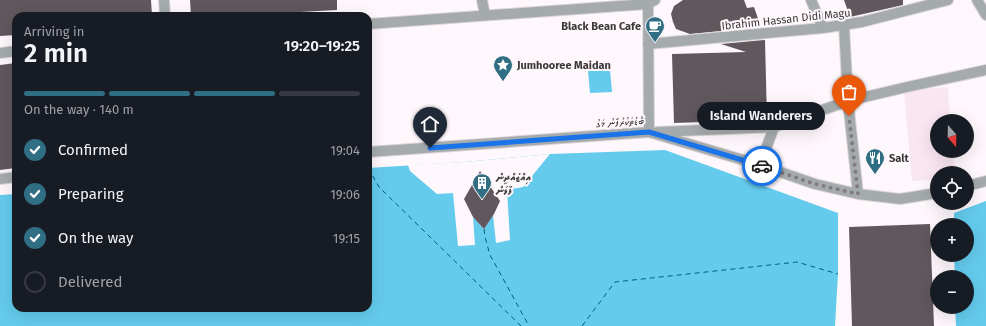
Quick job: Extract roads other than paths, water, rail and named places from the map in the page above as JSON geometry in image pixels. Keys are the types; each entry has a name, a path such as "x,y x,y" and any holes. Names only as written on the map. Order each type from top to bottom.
{"street":[{"path":"164,0 165,12"},
{"path":"482,0 484,15"},
{"path":"811,0 823,28"},
{"name":"Ibrahim Hassan Didi Magu","path":"648,44 844,25 882,18 948,0"},
{"path":"977,0 986,15"},
{"path":"372,24 650,1 648,44 649,132 774,127 848,101 986,70"},
{"path":"844,25 848,101 858,194"},
{"path":"0,53 12,52"},
{"path":"760,165 774,127"},
{"name":"ބޮޑުތަކުރުފާނު މަގު","path":"372,152 649,132 760,165 815,184 858,194 900,199 930,194"},
{"path":"0,178 12,177"},
{"path":"974,184 986,181"}],"water":[{"path":"610,70 612,92 590,93 588,71"},
{"path":"665,150 838,213 838,274 835,326 0,326 0,195 12,194 12,312 372,312 372,168 464,162 550,154"},
{"path":"986,201 986,326 956,326 955,314 974,314 974,270 955,270 954,262 974,262 974,218 954,218 954,213 962,210 974,210 974,206"}],"place":[{"name":"Black Bean Cafe","path":"655,43"},
{"name":"Jumhooree Maidan","path":"503,82"},
{"name":"Island Wanderers","path":"849,116"},
{"name":"Salt","path":"875,175"},
{"name":"އިއްޒުއްދީން ފާލަން","path":"482,200"}]}
